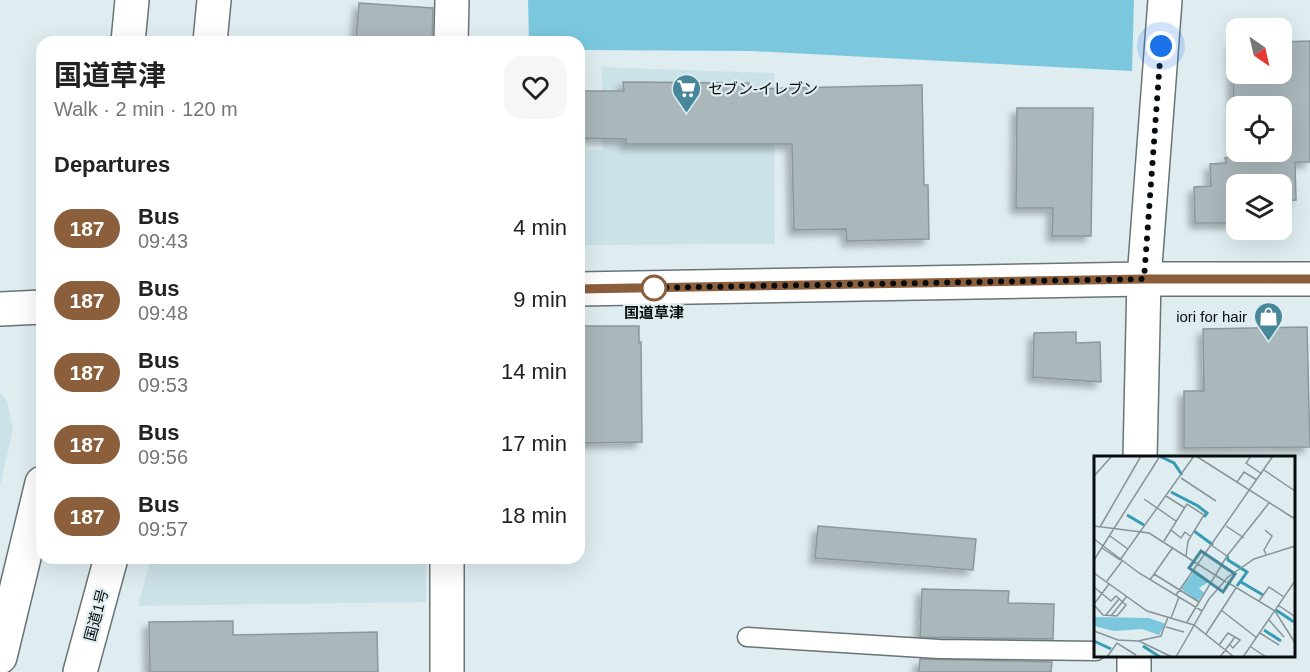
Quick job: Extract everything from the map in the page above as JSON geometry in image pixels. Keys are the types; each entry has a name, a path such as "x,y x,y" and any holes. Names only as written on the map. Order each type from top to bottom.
{"main road":[{"path":"129,36 132,0"},
{"path":"210,36 213,0"},
{"path":"451,36 453,0"},
{"path":"1140,456 1144,279 1165,0"},
{"path":"585,289 1144,279 1310,279"},
{"path":"0,309 36,306"},
{"path":"0,657 36,508"},
{"name":"国道1号","path":"80,672 109,564"},
{"path":"447,564 447,672"}],"lane":[{"path":"747,637 939,649 1094,651"}],"shaded area":[{"path":"528,0 1134,0 1132,71 752,51 585,50 585,36 529,36"},
{"path":"602,67 774,73 775,244 585,245 585,150 603,150"},
{"path":"0,392 7,401 13,429 0,486"},
{"path":"149,564 426,564 426,602 138,606"}],"building":[{"path":"359,3 433,8 432,36 356,36"},
{"path":"1310,41 1310,162 1295,162 1296,200 1292,200 1292,174 1226,174 1226,223 1195,223 1194,187 1211,186 1210,164 1226,163 1225,158 1226,158 1226,162 1292,162 1292,96 1233,96 1233,84 1292,84 1292,42"},
{"path":"623,82 749,83 749,89 922,85 924,185 928,185 929,239 847,241 846,229 794,230 792,144 626,144 626,139 585,138 585,91 624,91"},
{"path":"1017,108 1093,108 1091,236 1052,236 1053,208 1016,208"},
{"path":"585,326 639,326 642,442 585,443"},
{"path":"1307,327 1310,447 1184,448 1184,391 1204,391 1203,329"},
{"path":"1076,332 1076,343 1100,342 1101,382 1033,377 1034,333"},
{"path":"818,526 976,539 973,570 815,558"},
{"path":"922,589 1009,591 1008,603 1054,604 1053,639 920,637"},
{"path":"233,621 233,635 377,632 378,672 150,672 149,622"},
{"path":"920,659 1052,662 1051,672 919,672"}],"bus line":[{"name":"187","path":"585,289 1144,279 1310,279"}],"place":[{"name":"セブン-イレブン","path":"687,114"},
{"name":"国道草津","path":"654,288"},
{"name":"iori for hair","path":"1268,342"}],"route":[{"path":"654,288 644,288 1144,279 1161,46"}]}
